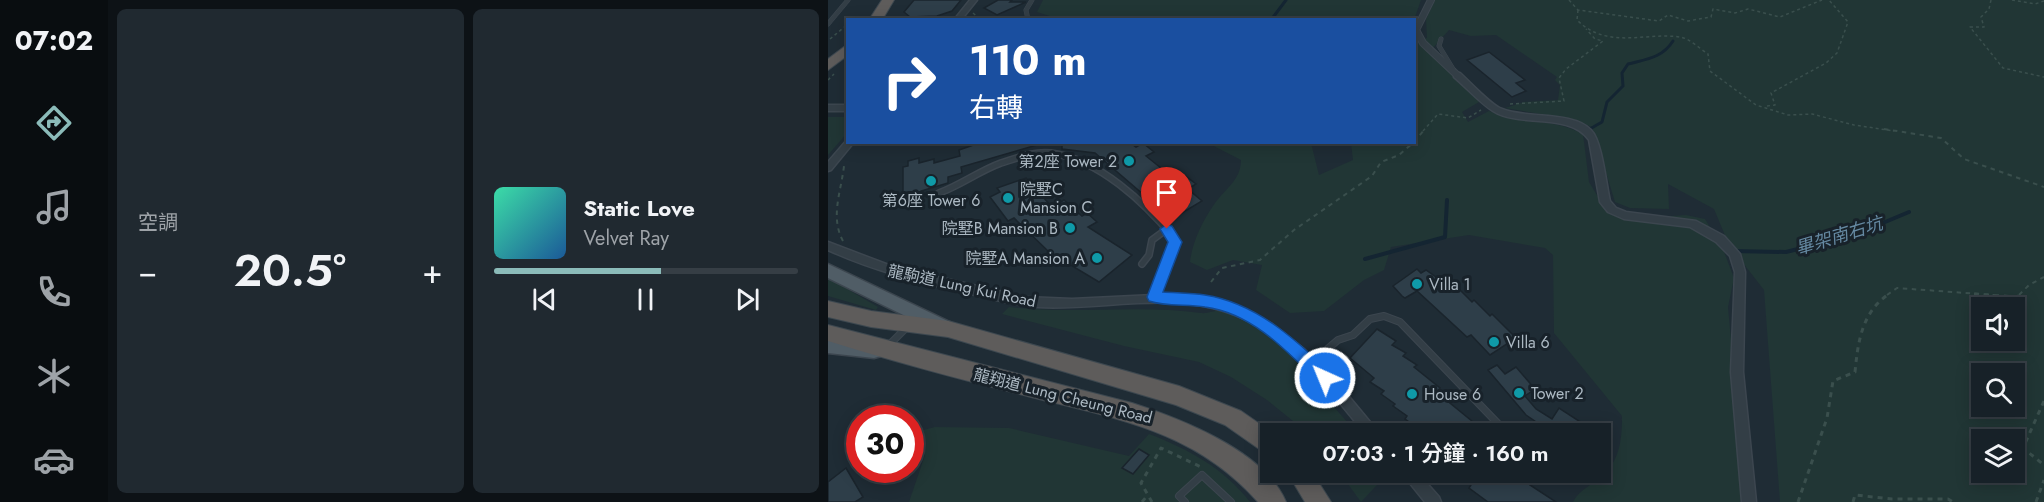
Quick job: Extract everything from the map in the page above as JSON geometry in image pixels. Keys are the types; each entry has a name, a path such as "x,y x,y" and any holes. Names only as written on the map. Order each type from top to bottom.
{"highway":[{"path":"862,18 874,0"},
{"path":"876,18 888,0"},
{"path":"829,43 844,29"},
{"path":"828,66 846,50"},
{"name":"龍翔道 Lung Cheung Road","path":"828,309 871,320 948,329 1196,402 1246,426 1260,436"},
{"name":"龍翔道 Lung Cheung Road","path":"828,333 884,351 1114,407 1172,425 1217,448 1236,462 1255,478 1274,502"},
{"path":"1306,483 1319,502"}],"main road":[{"path":"828,270 948,329"},
{"path":"828,345 884,351"}],"street":[{"path":"959,18 975,0"},
{"path":"1431,0 1416,30 1423,44 1457,75 1486,108 1506,114 1569,122 1583,127 1593,140 1604,198 1612,210 1624,215 1692,224 1714,234 1735,254 1740,272 1737,372 1749,502"},
{"path":"828,108 846,108"},
{"path":"828,168 847,144"},
{"name":"龍駒道 Lung Kui Road","path":"828,246 890,271 1020,301 1072,303 1154,297 1207,301 1249,316 1282,337 1311,363 1364,423"},
{"path":"1418,483 1434,502"}],"lane":[{"path":"828,24 848,0"},
{"path":"1028,18 1026,10 1032,0"},
{"path":"1442,39 1439,46 1441,52 1457,75"},
{"path":"939,193 953,189 984,170 1036,153 1077,159 1094,168 1152,214 1167,229 1175,242 1154,297"},
{"path":"1152,214 1160,209"},
{"path":"1142,264 1149,255 1152,240 1167,229"},
{"path":"1311,363 1338,340 1353,335 1370,319 1391,317 1400,322 1497,423"},
{"path":"884,351 909,324"},
{"path":"1185,502 1179,496 1202,475 1232,502"}],"path":[{"path":"1569,0 1578,10 1659,21 1668,15 1688,21 1711,17 1713,9 1735,13 1748,9 1780,17 1788,11 1802,10 1809,3 1822,0"},
{"path":"1765,107 1775,105 1771,93 1826,63 1837,53 1848,22 1829,0"},
{"path":"1991,0 1989,9 1981,17 1984,27 1970,27 1988,46 2002,68 2044,77"},
{"path":"2012,0 2035,4 2044,2"},
{"path":"974,10 974,16 978,18"},
{"path":"1416,140 1438,114 1468,118 1497,103 1564,101 1559,78 1566,69 1603,41 1595,39 1577,20 1578,10"},
{"path":"1585,28 1626,40 1682,37 1708,54 1710,71 1756,105 1788,115 1812,114 1854,125 1941,138 1964,159 2044,187"},
{"path":"829,43 844,29"},
{"path":"1211,282 1222,268 1260,260 1294,230 1372,176 1381,162 1394,160 1412,144"},
{"path":"844,160 835,220 836,232 845,243"},
{"path":"1798,502 1827,418 1833,381 1855,372 1858,339 1874,304 1897,288 2017,297 2029,285 2044,277"},
{"path":"2044,401 2023,448 2044,465"},
{"path":"1152,502 1141,483 1161,448 1200,465 1202,475"},
{"path":"2036,502 2044,480"},
{"path":"1853,502 1855,495 1892,499 1947,499 1953,502"},
{"path":"1142,502 1147,496"}],"green space":[{"path":"1043,0 1421,0 1415,18 1056,18 1037,12"},
{"path":"1435,0 2044,0 2044,502 1780,502 1764,290 1729,245 1714,209 1668,184 1669,209 1630,208 1615,202 1592,127 1570,119 1505,108 1524,102 1558,100 1560,85 1555,80 1557,77 1496,35 1471,36 1449,30 1432,49 1476,95 1479,102 1462,112 1468,122 1489,111 1512,118 1560,125 1583,134 1589,182 1606,210 1628,219 1686,215 1705,219 1723,249 1734,278 1728,307 1746,502 1573,502 1580,492 1592,483 1611,483 1611,465 1620,444 1622,416 1554,333 1553,255 1545,248 1469,235 1391,247 1384,270 1364,280 1324,311 1290,313 1256,290 1262,265 1233,260 1207,270 1190,262 1195,240 1205,219 1235,179 1240,167 1241,160 1210,144 1311,144 1319,175 1353,160 1351,144 1416,144 1416,41 1427,38 1426,19"},
{"path":"828,117 846,117 846,134 828,155"},
{"path":"828,279 878,307 876,310 828,296"},
{"path":"1009,307 1057,310 1153,309 1204,313 1220,311 1236,315 1272,337 1293,356 1312,375 1309,379 1348,423 1296,423 1267,400 1231,377 1199,362 1124,346 1002,314"},
{"path":"935,427 1009,428 1129,456 1149,434 1178,446 1217,469 1250,502 909,502 915,483 924,483 924,430"},
{"path":"1347,483 1379,483 1361,502"}],"building":[{"path":"914,0 961,0 952,11 937,16 910,17 904,12"},
{"path":"998,0 1026,2 997,15 984,8"},
{"path":"1489,52 1525,80 1516,83 1526,91 1512,97 1467,60"},
{"name":"第6座 Tower 6","path":"976,144 1037,144 961,167 962,173 948,177 948,183 921,191 921,195 903,200 903,167 908,166 908,161 919,158 919,163 934,159 934,163 960,156 959,150"},
{"path":"1062,144 1132,144 1136,147 1144,144 1154,152 1146,156 1176,180 1184,175 1196,184 1188,189 1202,201 1172,219 1095,153 1062,149"},
{"path":"1026,178 1052,207 1064,200 1082,216 1087,213 1097,222 1088,227 1132,255 1099,282 1049,252 1014,218 1008,221 990,197 1000,192 997,188"},
{"path":"1417,269 1421,273 1426,270 1453,289 1457,287 1490,316 1492,314 1516,338 1490,355 1471,335 1467,337 1417,291 1405,298 1402,296 1393,286"},
{"path":"1377,329 1396,341 1392,345 1406,353 1403,356 1417,365 1414,367 1440,388 1438,391 1452,400 1450,403 1474,423 1411,423 1405,419 1407,416 1393,406 1395,404 1381,394 1384,391 1370,382 1374,378 1350,358"},
{"name":"Tower 2","path":"1497,365 1505,374 1516,367 1535,389 1525,396 1536,409 1552,419 1559,408 1582,423 1538,423 1526,415 1488,370"},
{"path":"1139,449 1149,455 1133,474 1122,468"},
{"path":"846,468 846,483 855,483 863,497 855,502 828,502 828,482"},
{"path":"1468,483 1532,483 1530,485 1556,502 1488,502 1469,488 1471,485"}],"waterway":[{"path":"1272,18 1286,0"},
{"path":"1588,130 1602,122 1607,102 1623,86 1622,73 1628,64 1659,54 1673,41"},
{"path":"1365,259 1445,237 1447,200"},
{"name":"畢架南右坑","path":"1733,251 1786,252 1854,235 1909,212"}],"place":[{"name":"第2座 Tower 2","path":"1129,161"},
{"name":"第6座 Tower 6","path":"931,181"},
{"name":"院墅C Mansion C","path":"1008,198"},
{"name":"院墅B Mansion B","path":"1070,228"},
{"name":"院墅A Mansion A","path":"1097,258"},
{"name":"Villa 1","path":"1417,284"},
{"name":"Villa 6","path":"1494,342"},
{"name":"Tower 2","path":"1519,393"},
{"name":"House 6","path":"1412,394"}],"route":[{"path":"1167,229 1175,242 1154,297 1207,301 1237,310 1282,337 1325,378"}]}
